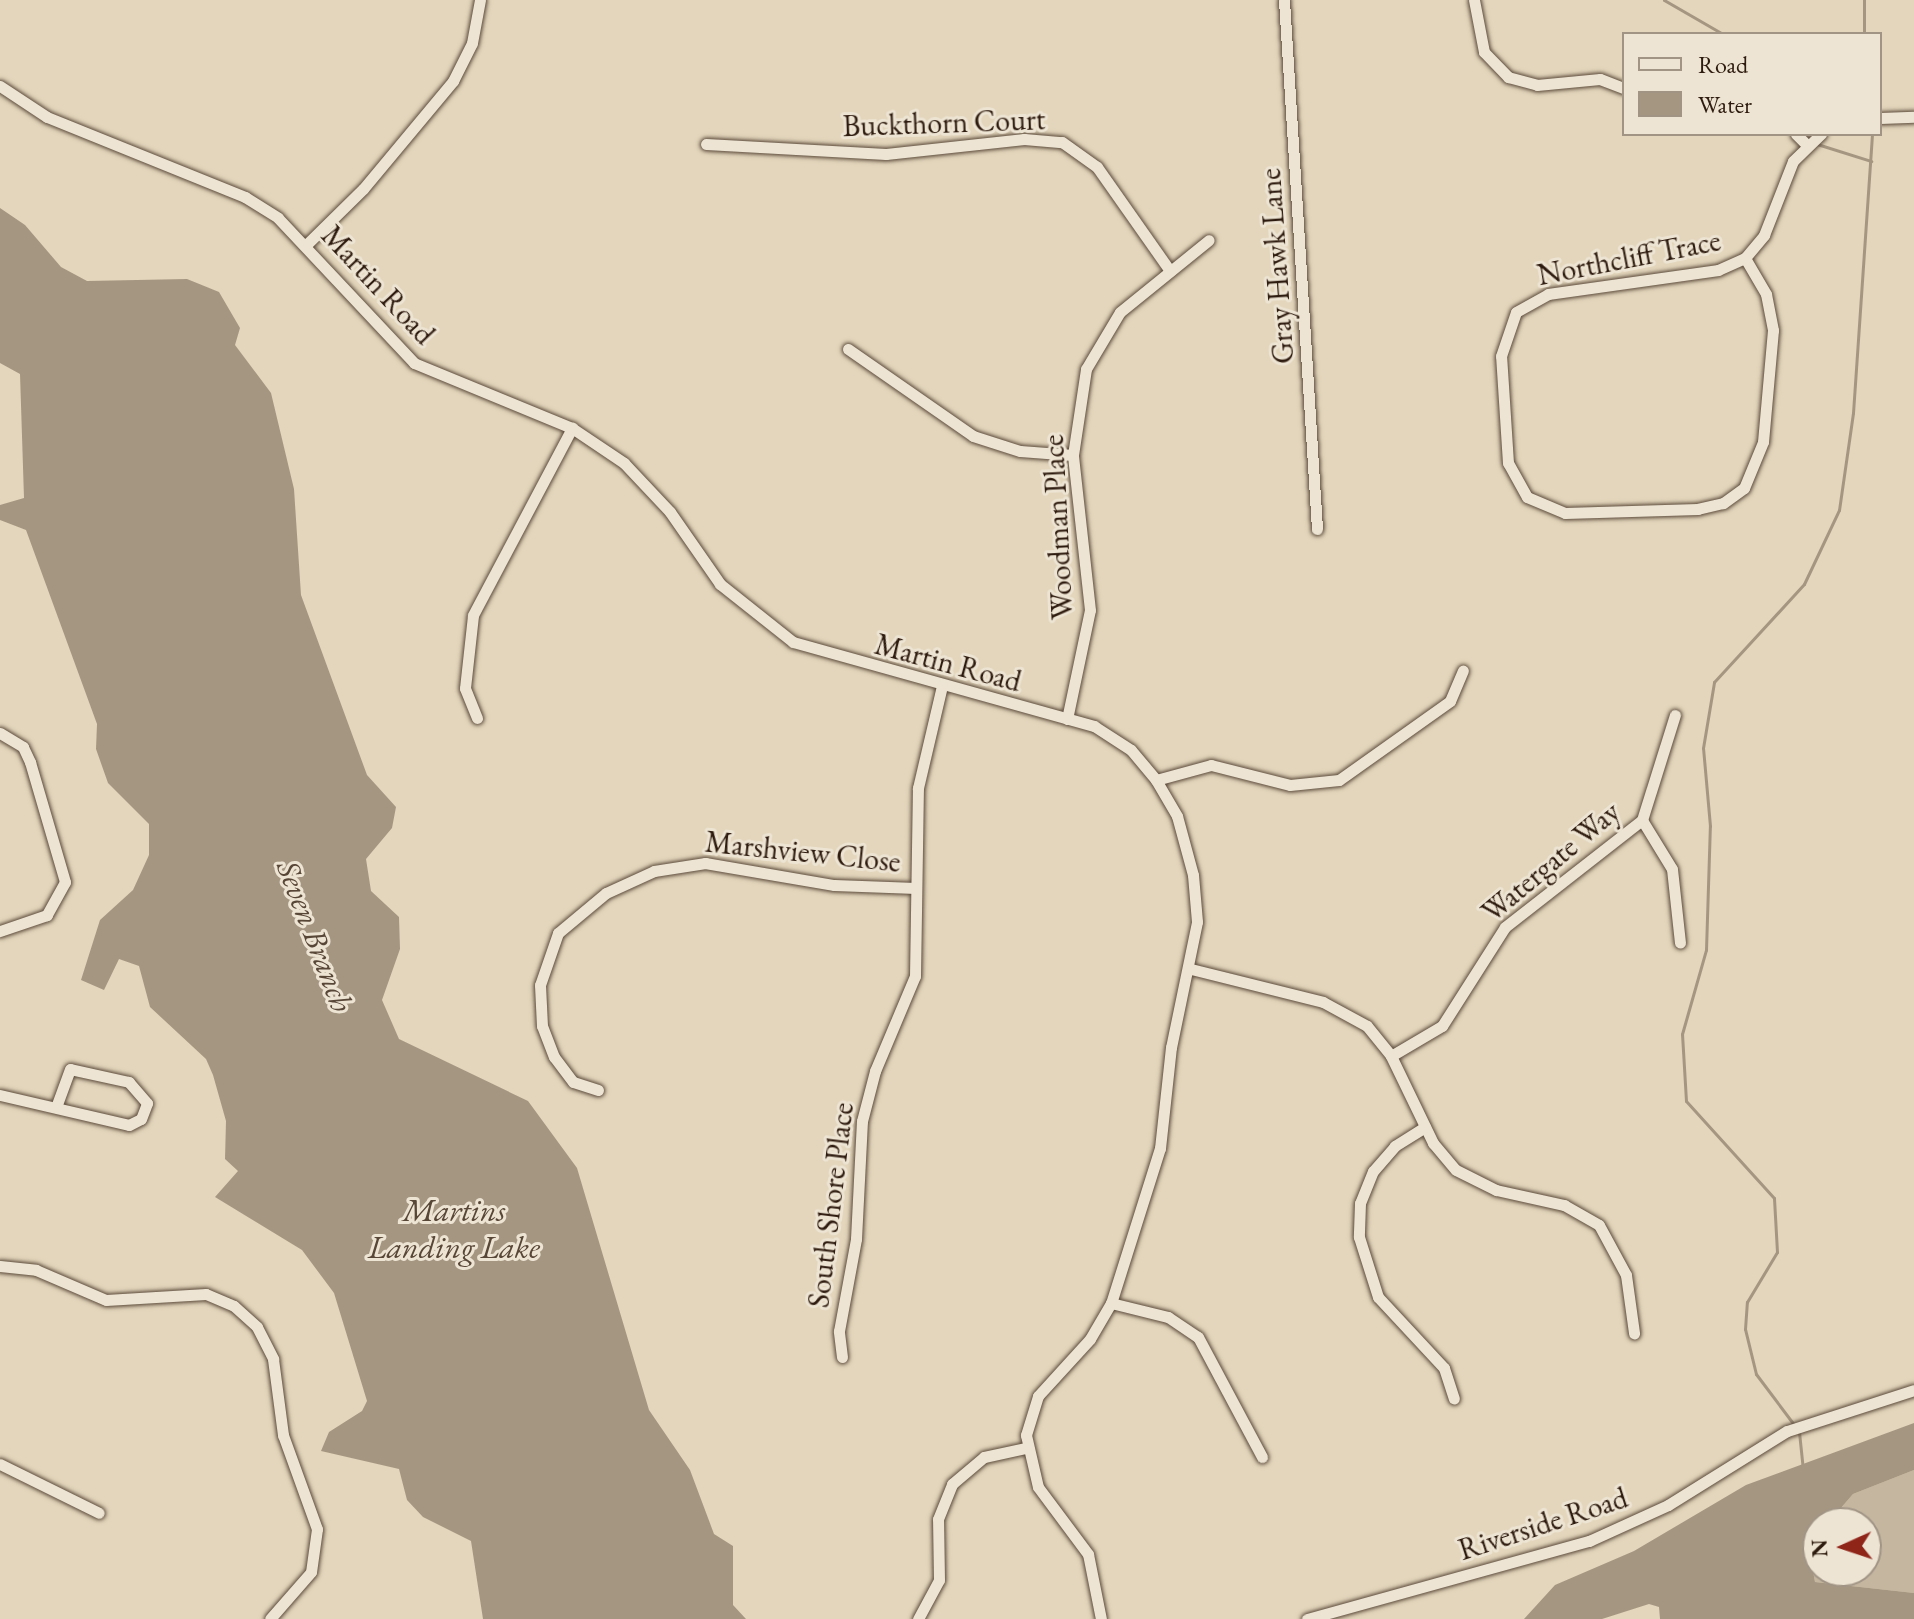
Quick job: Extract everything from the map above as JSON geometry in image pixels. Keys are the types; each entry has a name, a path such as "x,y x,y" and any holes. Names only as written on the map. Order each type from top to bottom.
{"street":[{"path":"308,243 363,189 453,81 472,43 480,0"},
{"name":"Gray Hawk Lane","path":"1284,0 1317,529"},
{"path":"1474,0 1484,52 1508,77 1537,85 1600,79 1622,87"},
{"name":"Martin Road","path":"0,86 47,117 245,197 308,243 414,363 572,428 643,481 720,584 765,625 823,654 1067,719 1115,737 1156,780 1177,816 1193,875 1191,969 1171,1047 1160,1148 1111,1303 1090,1339 1038,1396 1026,1448"},
{"path":"1882,118 1914,117"},
{"path":"1798,136 1807,145"},
{"name":"Northcliff Trace","path":"1745,258 1766,294 1773,330 1763,442 1744,488 1723,503 1698,509 1565,513 1527,497 1508,463 1501,356 1516,312 1548,294 1718,270 1745,258 1764,235 1784,177 1807,145 1818,136"},
{"name":"Buckthorn Court","path":"706,144 886,154 1024,139 1062,142 1097,167 1170,271"},
{"name":"Woodman Place","path":"1067,719 1090,610 1073,455 1086,369 1096,346 1120,312 1209,240"},
{"path":"848,349 973,436 1020,451 1073,455"},
{"path":"477,718 465,688 473,615 572,428"},
{"path":"1156,780 1211,765 1290,785 1339,780 1450,701 1463,671"},
{"name":"South Shore Place","path":"842,1357 839,1331 856,1239 862,1121 875,1071 915,976 918,788 942,686"},
{"name":"Watergate Way","path":"1391,1056 1442,1026 1505,927 1642,820 1675,715"},
{"path":"0,733 23,747 30,762 65,882 47,915 0,931"},
{"path":"1642,820 1672,869 1680,943"},
{"name":"Marshview Close","path":"598,1090 573,1082 554,1057 542,1026 540,985 558,933 606,893 654,871 705,863 834,885 916,888"},
{"path":"1191,969 1337,1007 1367,1026 1391,1056 1425,1127 1444,1158 1472,1180 1564,1205 1599,1225 1626,1275 1634,1333"},
{"path":"0,1095 129,1125 141,1119 147,1103 129,1082 70,1069 56,1107"},
{"path":"1425,1127 1395,1146 1373,1171 1360,1203 1359,1237 1378,1297 1444,1368 1454,1398"},
{"path":"0,1266 36,1270 106,1300 206,1294 234,1306 257,1327 273,1359 283,1435 317,1529 311,1572 298,1594 270,1619"},
{"path":"1111,1303 1168,1317 1198,1337 1262,1457"},
{"name":"Riverside Road","path":"1307,1619 1589,1541 1668,1505 1787,1431 1914,1390"},
{"path":"918,1619 939,1580 938,1519 952,1484 984,1457 1026,1448 1038,1487 1088,1554 1101,1619"},
{"path":"0,1464 99,1513"}],"shaded area":[{"path":"1914,1470 1914,1593 1860,1587 1882,1587 1882,1507 1842,1507 1853,1494"}],"water":[{"name":"Martins Landing Lake","path":"0,208 25,225 61,267 87,281 187,279 219,292 240,328 235,345 271,393 294,489 301,595 367,775 396,807 392,828 366,859 371,891 399,917 400,949 382,1000 399,1039 528,1101 577,1168 649,1410 690,1470 714,1534 733,1546 733,1605 746,1619 483,1619 471,1541 423,1517 407,1500 399,1469 321,1451 329,1432 362,1411 367,1401 334,1293 302,1250 215,1197 238,1171 225,1159 226,1121 213,1075 206,1059 150,1007 139,966 119,959 104,990 81,980 100,920 133,890 149,855 149,824 108,783 96,749 97,724 26,530 0,520 0,505 24,498 20,374 0,363"},
{"path":"1914,1423 1914,1470 1853,1494 1842,1507 1802,1507 1802,1587 1860,1587 1914,1593 1914,1619 1660,1619 1659,1607 1649,1604 1602,1619 1524,1619 1555,1585 1634,1551 1746,1485"}],"waterway":[{"path":"1664,0 1720,32"},
{"path":"1864,0 1864,32"},
{"path":"1795,1426 1756,1374 1745,1329 1747,1302 1777,1252 1774,1198 1686,1101 1682,1034 1706,950 1710,826 1703,748 1714,682 1804,584 1839,510 1853,413 1872,136"},
{"path":"1817,144 1871,161"},
{"path":"1799,1432 1803,1468"}],"water label":[{"name":"Seven Branch","path":"315,936"}]}
